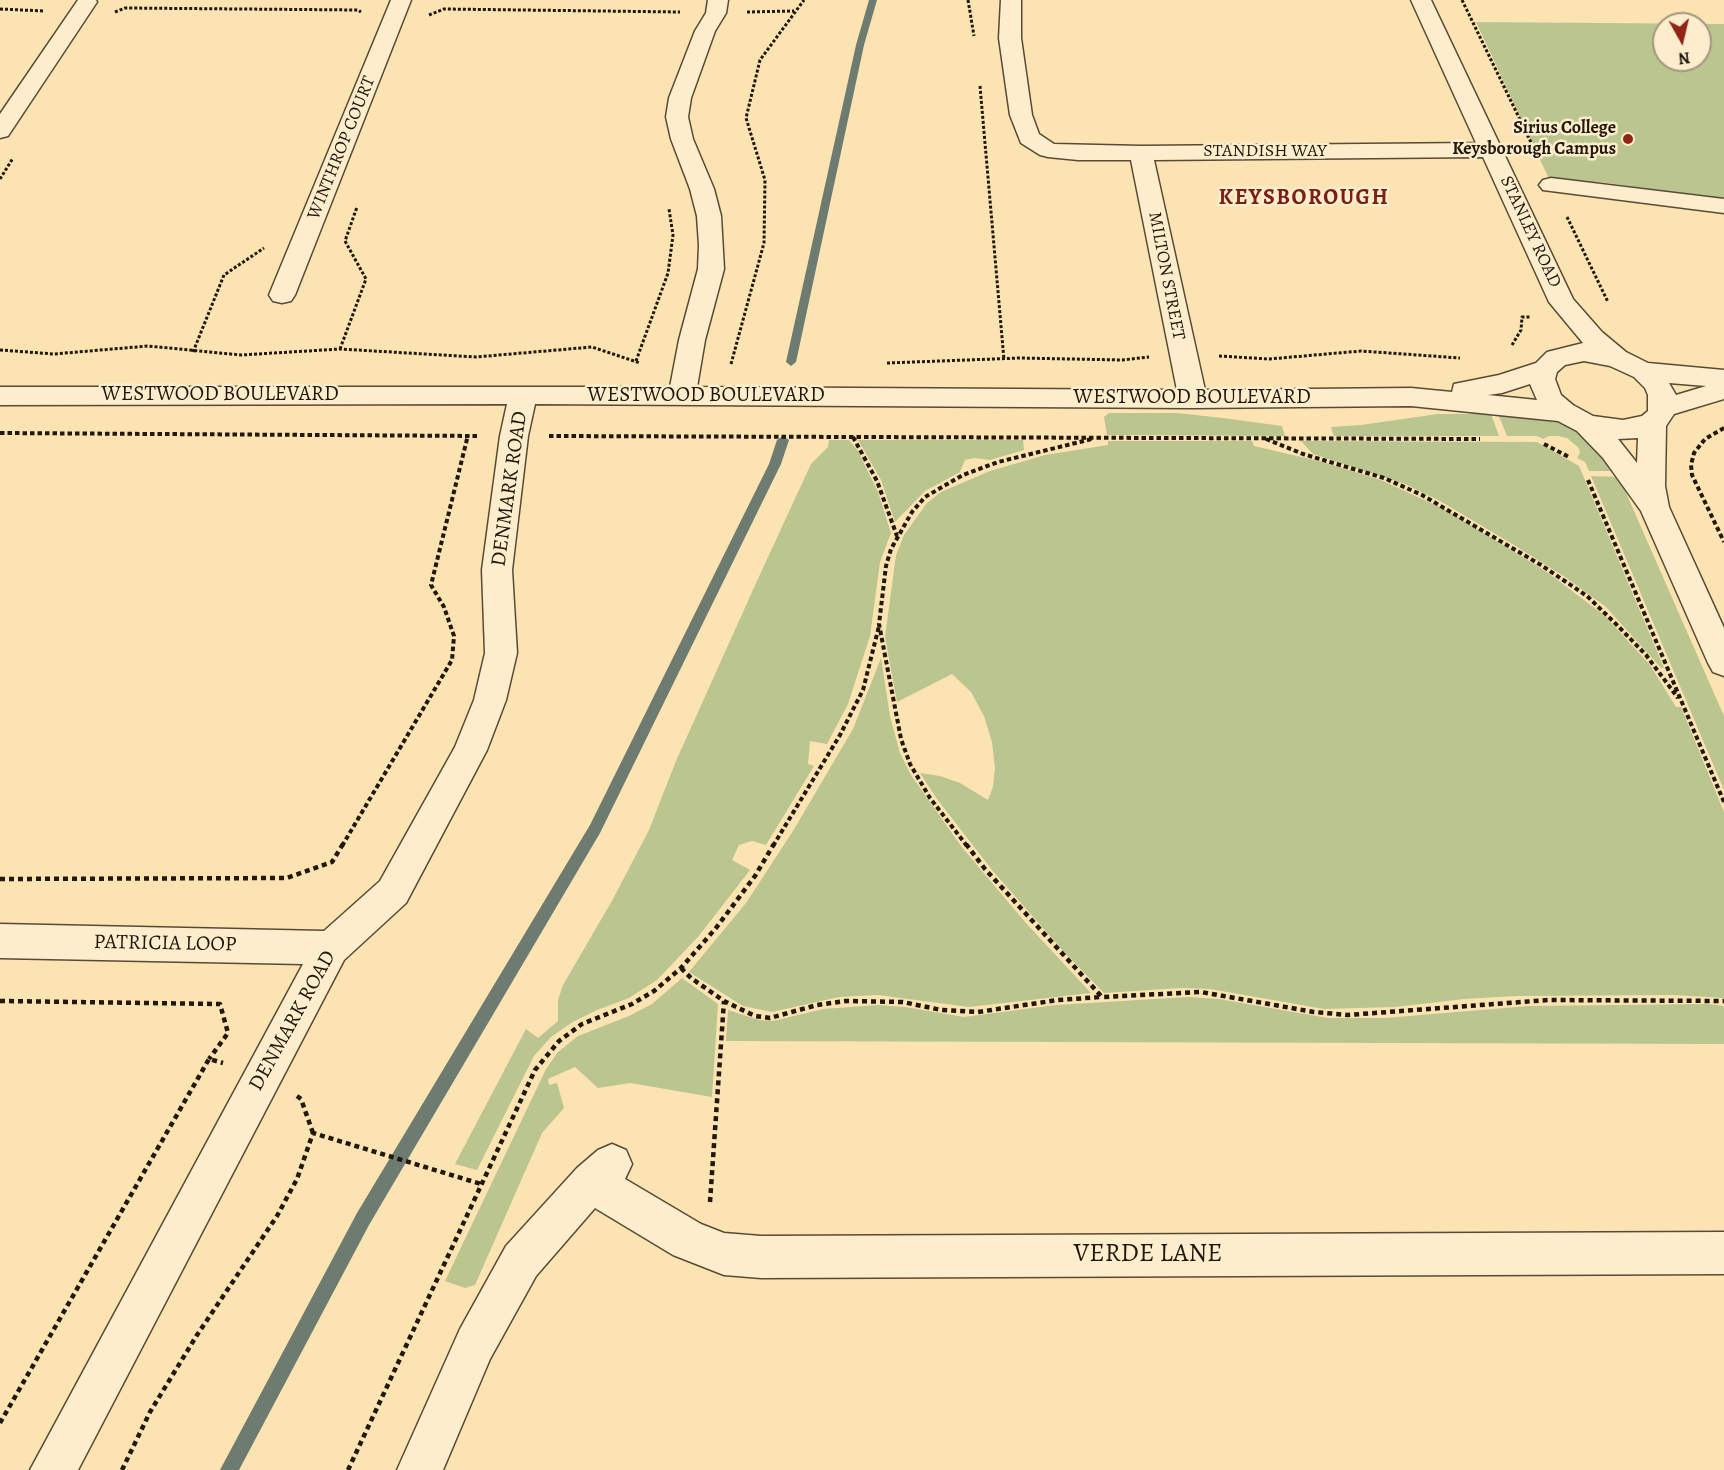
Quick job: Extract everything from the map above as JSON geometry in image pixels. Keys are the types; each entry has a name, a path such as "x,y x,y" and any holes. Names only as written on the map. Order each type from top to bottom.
{"street":[{"name":"WINTHROP COURT","path":"282,295 401,0"},
{"name":"STANDISH WAY","path":"1011,0 1010,38 1021,115 1029,138 1048,150 1141,153 1493,150"},
{"name":"STANLEY ROAD","path":"1420,0 1493,150 1555,335 1593,338 1617,358"},
{"path":"0,131 92,4"},
{"path":"682,396 711,269 711,245 710,216 682,139 677,117 680,98 705,31 717,6"},
{"name":"MILTON STREET","path":"1141,153 1193,399"},
{"path":"1551,185 1724,206"},
{"path":"1555,335 1542,379 1544,389 1613,451 1654,507 1724,663"},
{"name":"WESTWOOD BOULEVARD","path":"0,396 524,395 1193,399 1411,397 1484,388 1555,335 1584,352 1617,358"},
{"path":"1617,358 1643,371 1656,382 1662,395 1651,486 1654,507"},
{"path":"1643,371 1724,379"},
{"path":"1658,415 1724,390"},
{"name":"DENMARK ROAD","path":"53,1470 331,948 393,892 470,750 490,700 501,653 497,570 514,436 524,395"},
{"name":"WESTWOOD BOULEVARD","path":"1411,397 1575,418 1623,430 1639,428 1658,415"},
{"name":"PATRICIA LOOP","path":"0,941 331,948"},
{"name":"VERDE LANE","path":"420,1470 475,1344 521,1261 601,1173 688,1240 724,1254 761,1257 1724,1253"}],"path":[{"path":"0,350 54,354 148,346 241,355 340,349 477,357 592,347 656,368 731,365 764,243 765,180 746,118 760,60 804,0"},
{"path":"968,0 975,41"},
{"path":"92,4 125,8 346,9 358,10 368,16"},
{"path":"717,6 795,11"},
{"path":"427,16 444,9 680,12 676,21"},
{"path":"979,79 1004,360"},
{"path":"0,179 13,159"},
{"path":"636,361 668,273 673,235 668,201"},
{"path":"340,349 366,279 345,241 357,207"},
{"path":"193,352 224,275 268,245"},
{"path":"1504,352 1512,345 1521,330 1522,317 1555,335"},
{"path":"877,365 920,360 1020,358 1122,360 1182,355 1269,358 1361,351 1470,358"},
{"path":"1722,429 1705,439 1694,453 1691,465 1692,475 1724,542"},
{"path":"0,433 1481,439"},
{"path":"0,879 287,878 332,862 452,660 454,636 444,607 431,585 468,435"},
{"path":"852,437 877,481 897,536"},
{"path":"348,1470 535,1070 552,1048 582,1024 632,1004 654,991 681,968 716,928 755,876 805,796 863,690 879,624 886,566 897,536 925,497 963,476 1038,451 1100,437"},
{"path":"1262,438 1303,454 1384,478 1422,495 1541,565 1587,596 1616,624 1646,655 1682,704"},
{"path":"1535,439 1573,459"},
{"path":"1586,474 1724,802"},
{"path":"879,624 901,739 910,764 930,798 1006,894 1101,997"},
{"path":"681,968 724,1001 755,1016 770,1018 817,1005 846,1001 903,1002 941,1010 978,1012 1058,1000 1202,992 1314,1012 1348,1015 1548,1000 1724,1001"},
{"path":"0,1001 220,1004 228,1033 209,1059 0,1423"},
{"path":"688,1240 709,1214 724,1001"},
{"path":"209,1059 264,1073"},
{"path":"122,1470 150,1412 197,1335 277,1216 297,1179 313,1133 481,1184"}],"green space":[{"name":"Sirius College Keysborough Campus","path":"1476,22 1652,23 1652,72 1712,72 1712,24 1724,24 1724,199 1600,182 1550,181"},
{"path":"1109,413 1177,413 1223,418 1282,426 1285,436 1107,435 1104,417"},
{"path":"1438,414 1491,414 1499,436 1334,436 1331,427 1361,425"},
{"path":"1498,414 1551,420 1582,432 1616,471 1589,471 1585,462 1577,458 1580,453 1579,448 1567,438 1507,436"},
{"path":"829,440 849,440 858,451 878,492 891,533 880,562 870,636 848,704 827,744 810,741 808,764 814,766 766,845 752,841 739,845 732,860 750,870 698,937 657,980 629,998 571,1023 551,1037 534,1056 477,1170 455,1164 526,1029 538,1038 558,1021 558,1000 563,985 613,899 649,830 676,761 811,464 828,447"},
{"path":"858,440 1023,440 1024,450 990,460 974,458 965,460 960,472 925,491 895,522 881,480"},
{"path":"1108,441 1252,441 1254,446 1323,462 1381,480 1446,510 1547,572 1605,616 1650,665 1676,707 1681,707 1724,812 1724,998 1672,995 1517,996 1464,999 1396,1007 1324,1009 1210,989 1181,988 1104,993 1065,953 992,870 937,799 920,773 940,776 960,783 988,800 993,787 995,768 992,742 984,716 971,692 952,674 897,702 885,637 896,555 904,535 927,503 941,492 990,471 1045,455 1108,445"},
{"path":"1301,441 1537,442 1579,466 1664,668 1661,668 1606,607 1565,577 1514,545 1440,501 1405,484 1313,454"},
{"path":"1591,476 1619,477 1724,716 1724,790"},
{"path":"881,658 890,716 900,753 911,775 961,846 1025,922 1091,993 969,1007 878,995 839,997 772,1012 743,1006 689,972 746,903 793,831 853,729"},
{"path":"682,978 718,1004 712,1097 630,1083 598,1088 575,1067 548,1079 549,1085 557,1083 564,1108 542,1133 475,1285 465,1288 445,1281 546,1069 558,1052 578,1036 629,1016 652,1004"},
{"path":"1188,997 1219,999 1328,1018 1385,1018 1529,1006 1708,1004 1724,1006 1724,1044 726,1041 728,1010 759,1020 773,1021 823,1009 878,1005 964,1017 1056,1005"}],"waterway":[{"path":"791,362 860,45 873,0"},
{"path":"229,1470 363,1219 595,829 775,464 783,440"}],"place":[{"name":"Sirius College Keysborough Campus","path":"1628,139"}],"district":[{"name":"KEYSBOROUGH","path":"1304,199"}]}
